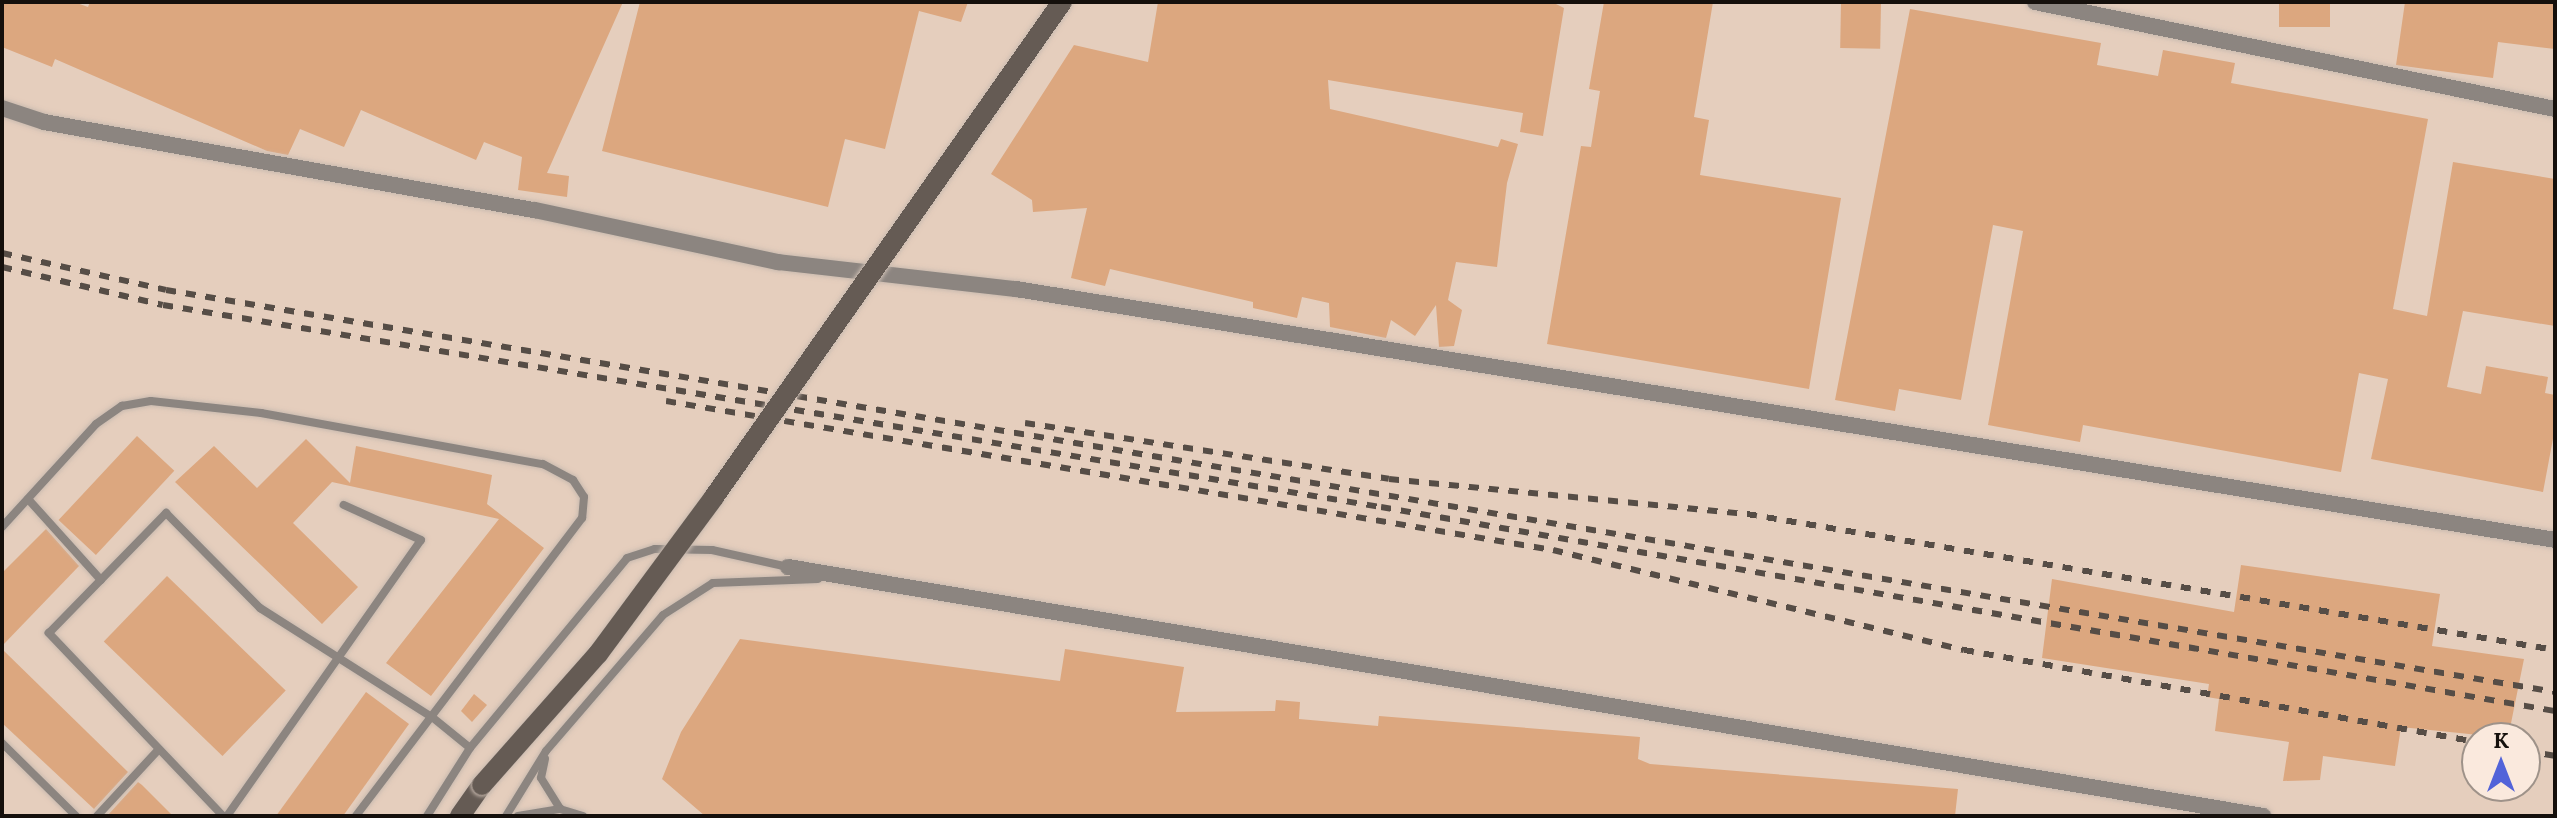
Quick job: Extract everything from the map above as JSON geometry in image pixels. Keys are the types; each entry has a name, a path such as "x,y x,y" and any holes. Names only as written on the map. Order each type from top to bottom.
{"street":[{"path":"461,813 598,654 661,570 1062,2"},
{"path":"2035,2 2555,109"},
{"path":"2,108 59,125 535,210 778,262 1002,287 2555,540"},
{"path":"788,567 2263,816"}],"lane":[{"path":"2,527 96,424 122,406 151,401 261,413 543,464 573,480 584,497 582,518 356,816"},
{"path":"28,499 101,580"},
{"path":"344,505 421,540 337,661 225,816 49,633 166,513 260,608 337,661 432,717 470,748"},
{"path":"427,816 470,748 627,558 655,549 712,550 788,567"},
{"path":"506,816 546,751 663,615 713,583 852,578"},
{"path":"2,743 76,816"},
{"path":"97,816 159,749"},
{"path":"546,751 541,778 560,809"},
{"path":"518,816 560,809 583,816"}],"shaded area":[{"path":"2,2 2555,2 2555,816 2,816"}],"building":[{"path":"2,2 74,2 88,7 90,2 623,2 547,173 569,176 567,197 518,190 522,157 484,142 476,160 361,110 344,147 300,129 288,155 267,151 55,59 52,67 2,47"},
{"path":"640,2 968,2 961,22 919,11 885,149 845,139 828,207 602,151"},
{"path":"1158,2 1552,2 1564,8 1543,136 1520,132 1523,113 1328,80 1330,109 1498,147 1501,139 1518,144 1507,183 1497,267 1456,262 1448,300 1462,310 1454,346 1439,347 1436,305 1415,336 1391,320 1386,338 1330,327 1329,303 1302,297 1297,318 1253,308 1253,302 1110,269 1105,286 1071,278 1087,208 1033,212 1032,200 991,174 1074,45 1148,62"},
{"path":"1604,2 1713,2 1694,117 1709,120 1700,175 1841,198 1809,389 1547,344 1581,146 1591,147 1600,91 1589,89"},
{"path":"1841,2 1881,3 1880,49 1840,48"},
{"path":"2279,2 2330,2 2330,27 2279,27"},
{"path":"2405,2 2555,2 2555,49 2498,42 2493,78 2396,65"},
{"path":"1910,9 2101,43 2097,65 2158,76 2163,50 2235,63 2231,83 2428,119 2393,309 2427,316 2453,162 2555,179 2555,326 2463,311 2447,387 2481,394 2486,366 2548,377 2545,393 2555,395 2555,428 2543,492 2371,459 2388,379 2359,373 2341,472 2083,425 2080,442 1988,425 2023,231 1993,225 1961,400 1899,389 1895,411 1835,400"},
{"path":"137,436 174,471 96,555 59,520"},
{"path":"306,439 350,483 356,446 492,475 487,504 544,548 431,696 386,663 499,519 332,482 293,523 358,587 322,624 175,482 214,446 257,488"},
{"path":"46,529 79,566 2,646 2,573"},
{"path":"2241,565 2440,594 2432,646 2524,659 2511,722 2461,722 2461,733 2401,727 2395,766 2323,756 2320,780 2283,781 2289,742 2215,731 2219,699 2207,697 2209,684 2042,658 2052,579 2234,612"},
{"path":"167,576 286,691 222,756 104,641"},
{"path":"740,639 1060,681 1065,649 1184,667 1176,712 1275,711 1276,700 1300,702 1299,719 1378,726 1379,716 1640,737 1638,759 1650,764 1958,789 1955,816 705,816 662,779 681,732"},
{"path":"2,649 128,772 94,809 2,723"},
{"path":"366,692 409,724 343,816 276,816"},
{"path":"474,694 487,705 472,722 461,711"},
{"path":"138,782 142,785 173,816 107,816"}],"railway":[{"path":"2,253 166,290 2555,692"},
{"path":"2,267 163,305 1381,507 2555,711"},
{"path":"666,401 1553,550 1964,650 2461,739"},
{"path":"1025,423 1389,479 1747,514 2555,650"},
{"path":"2541,754 2555,756"}]}
